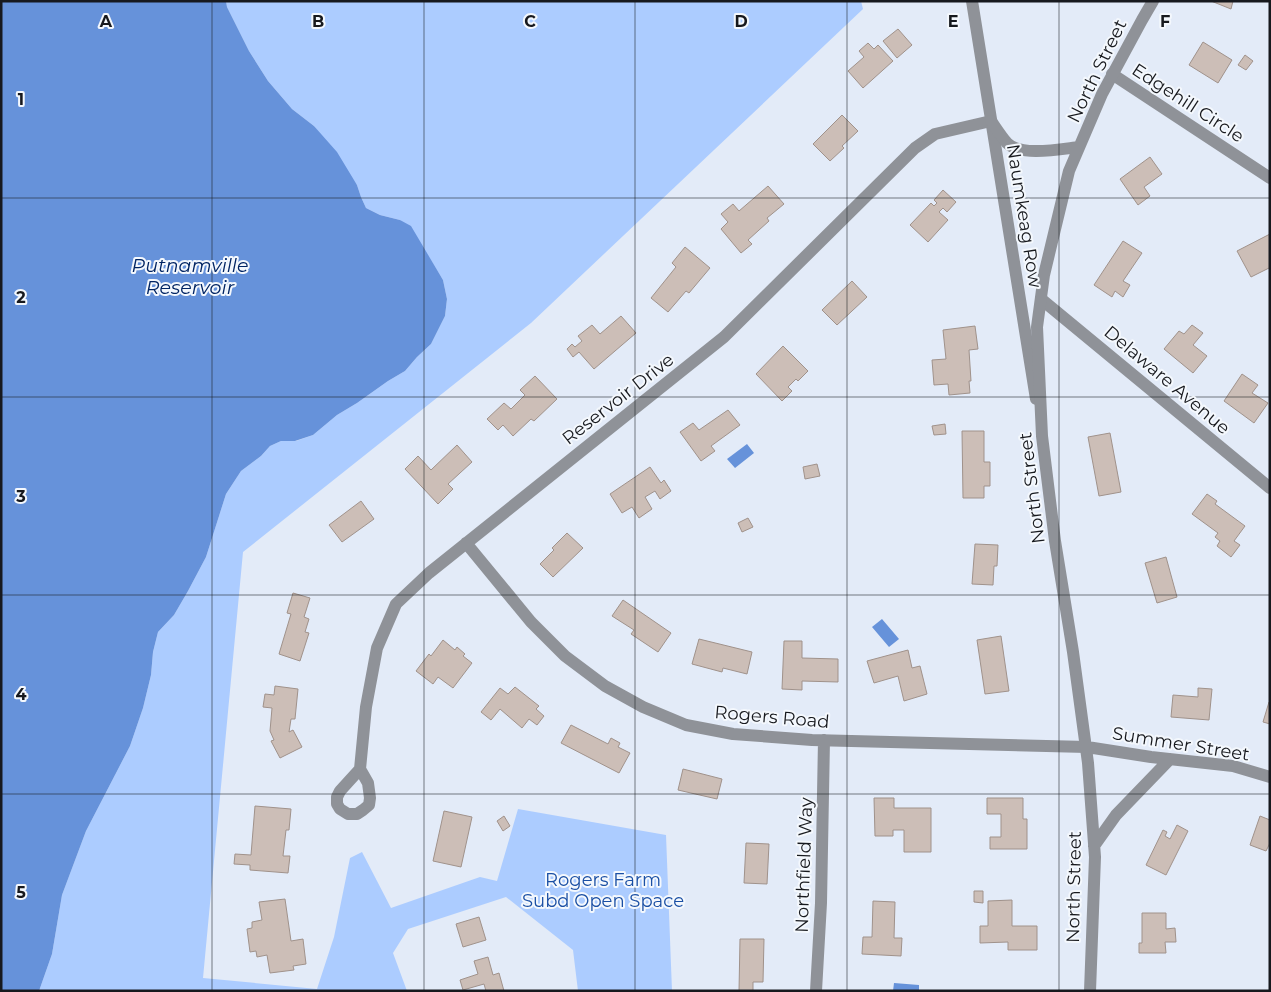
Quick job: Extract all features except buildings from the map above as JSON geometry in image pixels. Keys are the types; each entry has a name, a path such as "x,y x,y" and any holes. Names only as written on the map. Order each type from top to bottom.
{"street":[{"name":"Naumkeag Row","path":"972,1 1042,436"},
{"name":"North Street","path":"1090,991 1095,856 1086,747 1055,541 1042,436 1037,327 1044,275 1069,171 1102,94 1153,1"},
{"name":"Edgehill Circle","path":"1112,74 1270,178"},
{"path":"991,120 1008,144 1020,150 1043,151 1079,147"},
{"name":"Reservoir Drive","path":"360,769 366,706 378,648 396,604 466,542 724,337 915,148 935,134 991,120"},
{"name":"Delaware Avenue","path":"1041,299 1270,488"},
{"name":"Rogers Road","path":"466,542 531,622 565,656 605,686 643,707 686,725 733,734 824,740 1086,747"},
{"name":"Northfield Way","path":"816,991 821,904 824,740"},
{"name":"Summer Street","path":"1086,747 1233,766 1270,777"},
{"path":"1094,846 1116,815 1170,759"}],"green space":[{"name":"Rogers Farm Subd Open Space","path":"226,1 861,1 863,9 531,323 243,552 203,978 317,989 334,937 350,858 362,852 391,908 480,877 497,881 518,809 666,835 672,991 578,991 573,950 506,897 408,929 393,953 407,991 39,991 52,954 62,895 86,831 130,746 143,708 158,632 174,615 206,557 226,494 241,471 261,456 270,446 281,441 296,441 313,435 337,415 405,371 431,344 445,316 447,299 443,280 427,254 400,220 380,215 366,208 357,185 314,126 292,109 268,81 249,51 227,7"}],"water":[{"name":"Putnamville Reservoir","path":"1,1 226,1 227,7 249,51 268,81 292,109 314,126 337,152 357,185 366,208 411,226 443,280 447,299 445,316 431,344 405,371 337,415 313,435 295,441 281,441 270,446 261,456 241,471 226,494 206,557 174,615 158,632 143,708 130,746 86,831 62,895 52,954 39,991 1,991"},
{"path":"747,444 754,453 735,468 727,459"},
{"path":"882,619 899,639 889,647 872,627"},
{"path":"894,983 919,985 919,991 893,991"}]}
